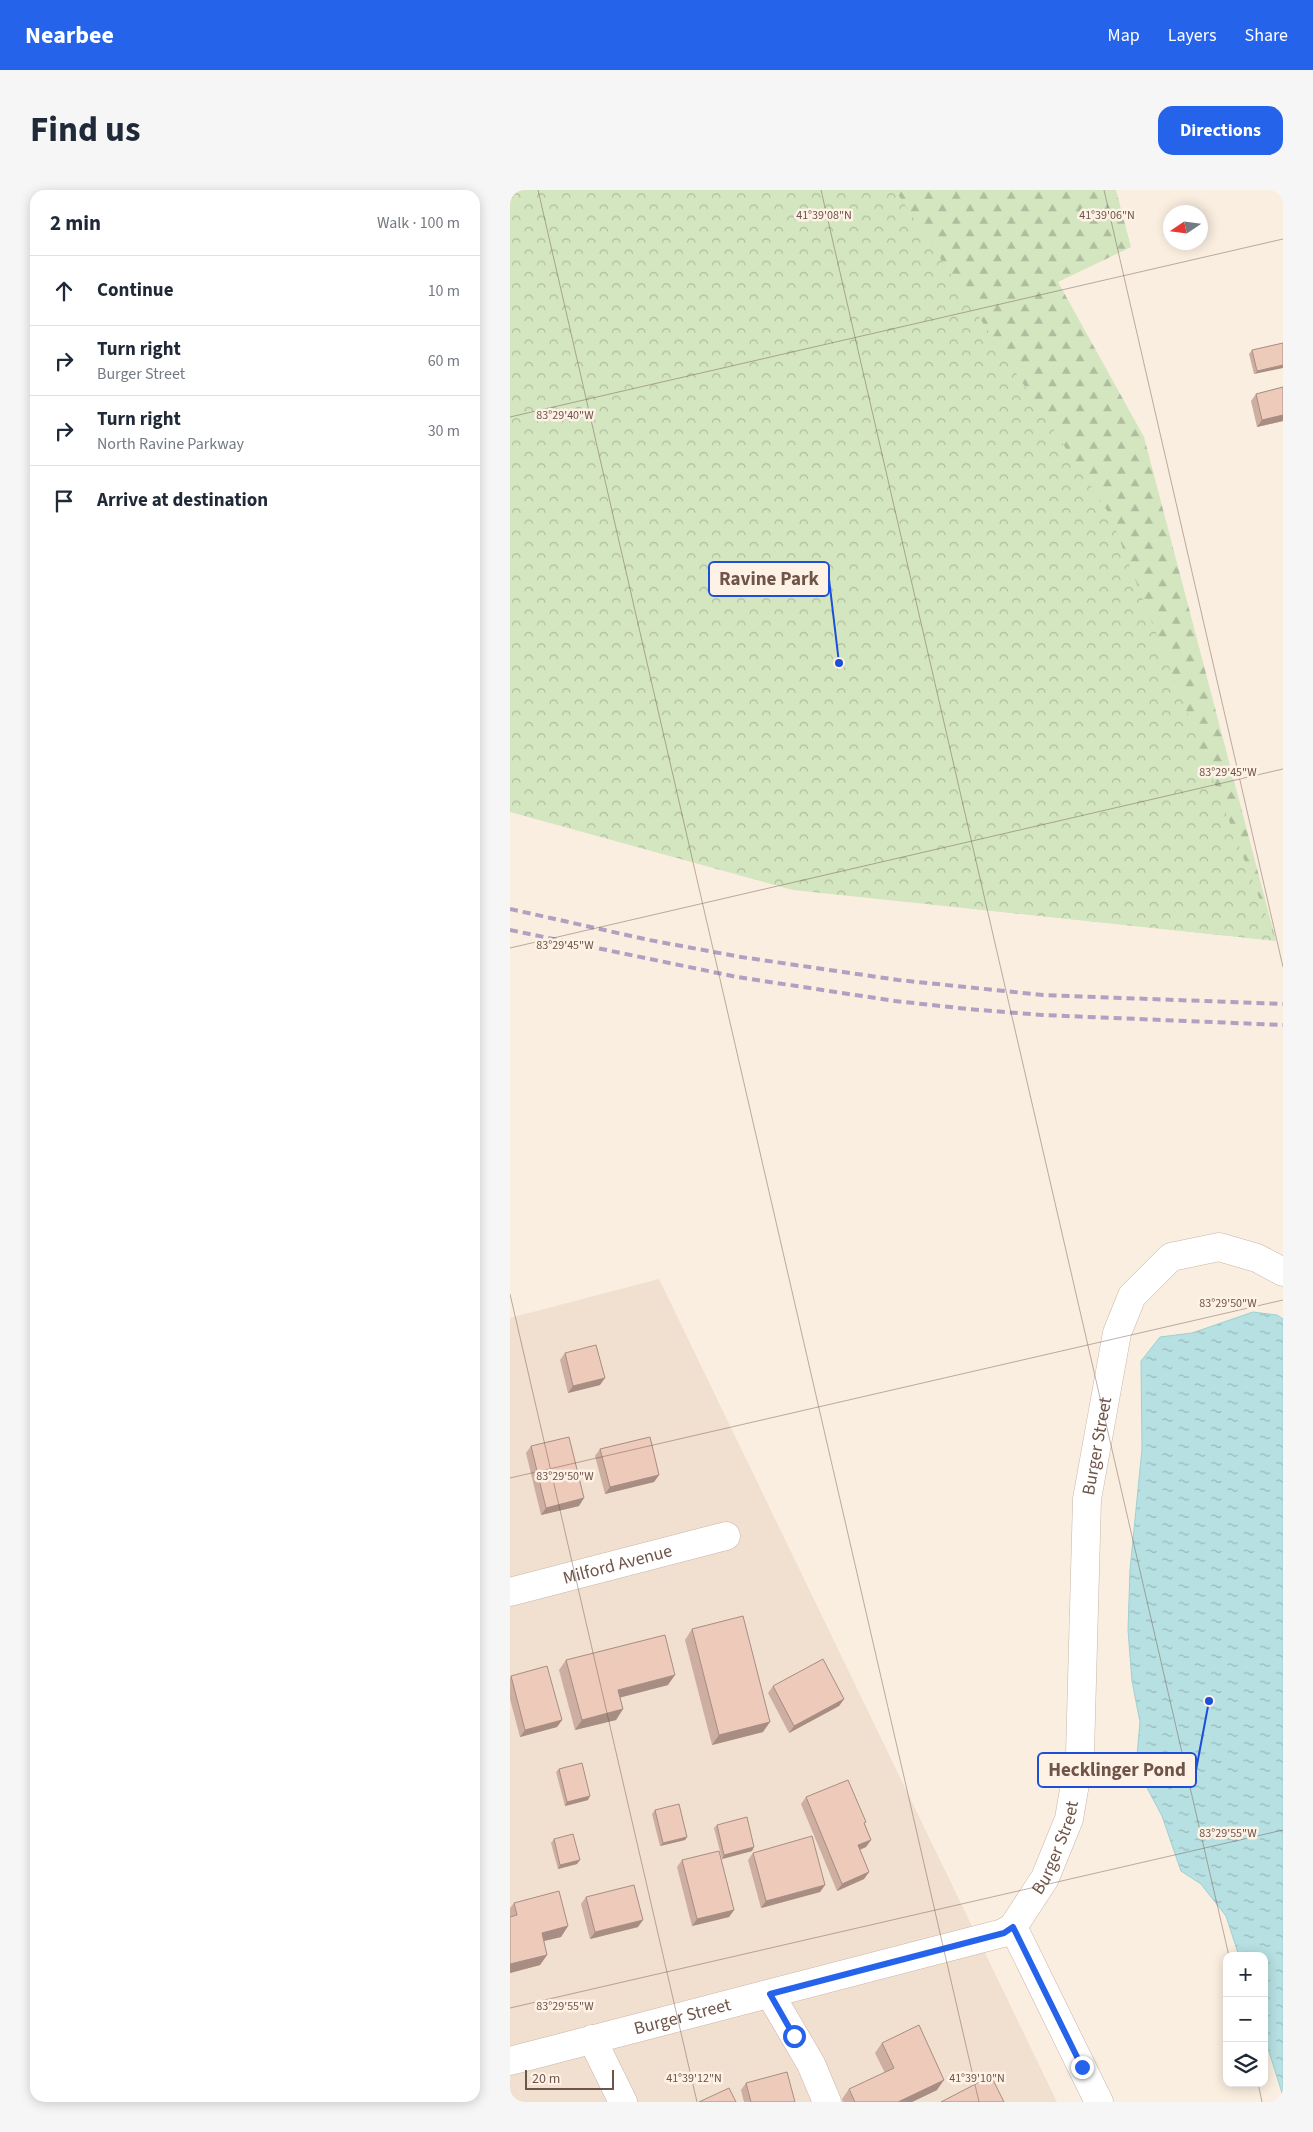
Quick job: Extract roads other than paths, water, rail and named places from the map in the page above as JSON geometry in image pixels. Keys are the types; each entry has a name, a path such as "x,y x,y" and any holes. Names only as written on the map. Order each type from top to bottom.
{"street":[{"name":"Burger Street","path":"510,2061 1004,1933 1013,1927 1045,1878 1069,1819 1080,1754 1086,1499 1117,1333 1132,1296 1171,1257 1219,1247 1257,1258 1283,1272"},
{"name":"Milford Avenue","path":"510,1592 726,1536"},
{"path":"1013,1927 1099,2102"},
{"path":"770,1994 811,2064 827,2102"},
{"path":"592,2039 623,2102"}],"water":[{"path":"1253,1312 1277,1315 1283,1319 1283,2096 1268,2049 1268,1952 1238,1952 1226,1916 1201,1884 1181,1871 1162,1816 1136,1767 1140,1722 1132,1681 1128,1630 1130,1570 1142,1449 1141,1361 1160,1337 1192,1333"}],"railway":[{"path":"510,909 649,940 741,957 898,980 1043,995 1283,1004"},
{"path":"510,930 737,977 895,1001 1042,1015 1283,1025"}],"place":[{"name":"Ravine Park","path":"839,663"},
{"name":"Hecklinger Pond","path":"1209,1701"}]}
